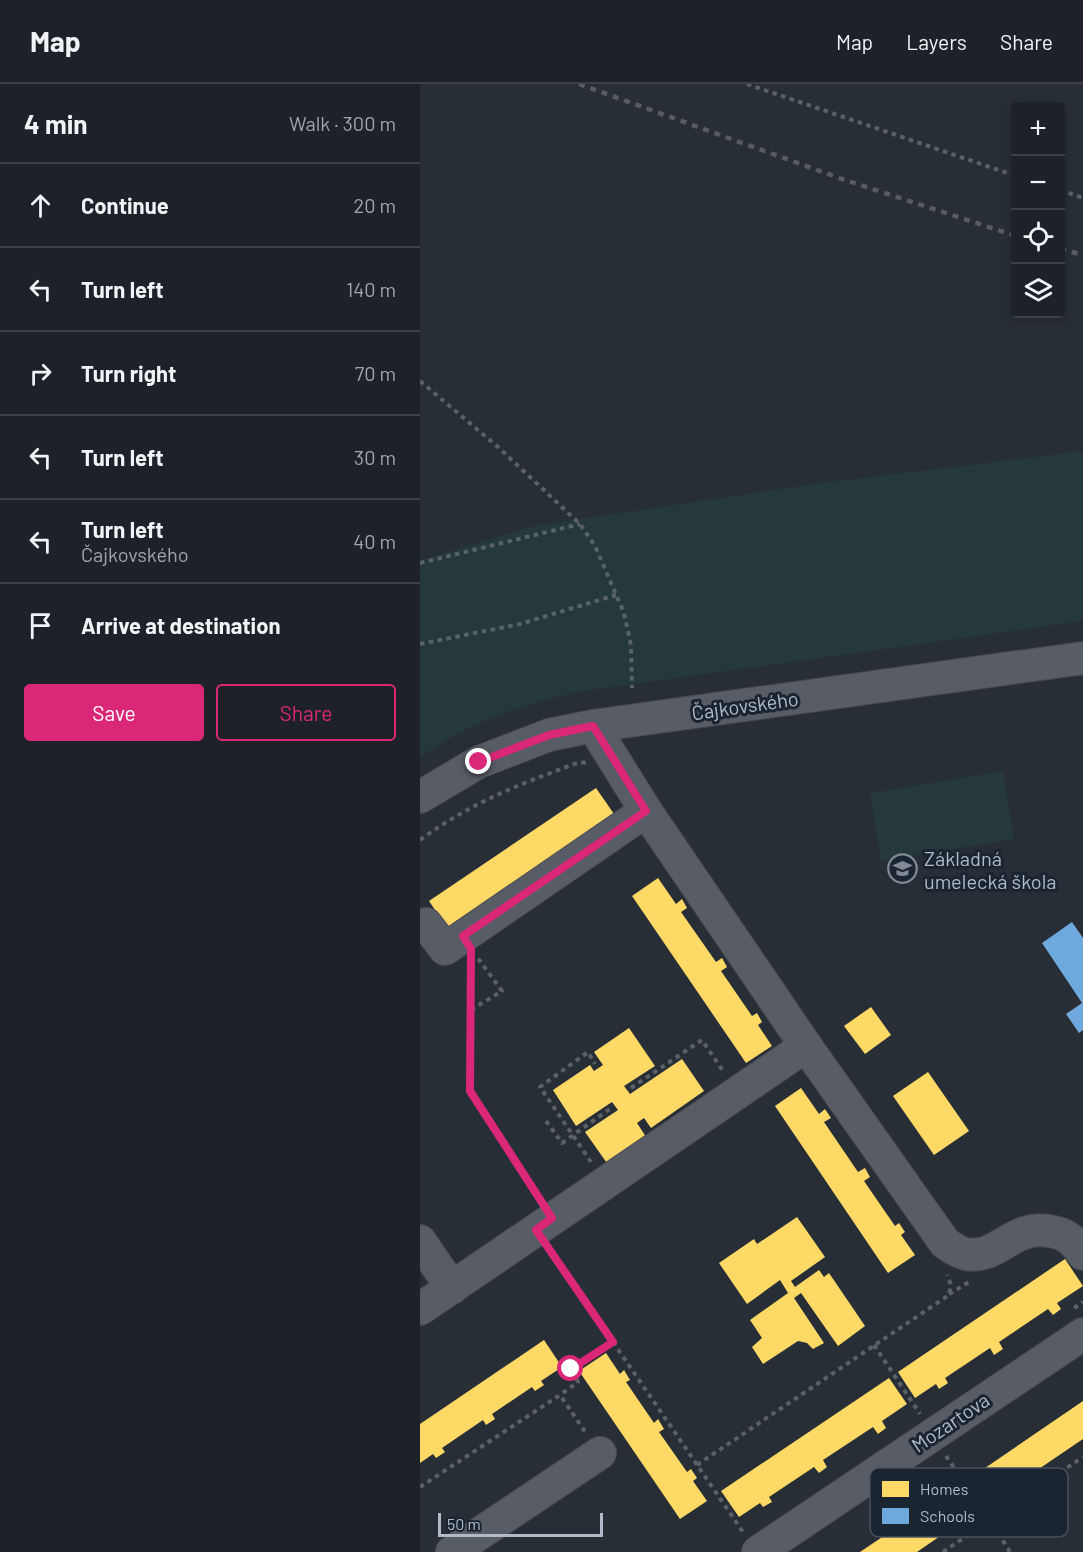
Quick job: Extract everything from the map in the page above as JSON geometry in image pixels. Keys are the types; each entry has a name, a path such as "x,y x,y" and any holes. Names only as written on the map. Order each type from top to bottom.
{"street":[{"name":"Čajkovského","path":"420,797 479,762 549,735 593,726 1083,658"},
{"path":"593,726 646,811 806,1046 945,1244 966,1254 988,1252 1020,1232 1041,1228 1063,1234 1083,1254"},
{"path":"420,928 426,924 445,949 467,942 646,811"},
{"path":"420,1309 806,1046"},
{"path":"420,1240 452,1288"},
{"name":"Mozartova","path":"877,1468 1083,1334"},
{"path":"450,1552 600,1453"},
{"name":"Mozartova","path":"753,1547 870,1473"}],"path":[{"path":"747,84 1011,174"},
{"path":"1065,192 1083,198"},
{"path":"420,381 507,455 580,524 594,546 624,613 631,645 632,688"},
{"path":"420,563 580,524"},
{"path":"420,644 520,624 616,595"},
{"path":"420,840 473,804 580,762 589,763"},
{"path":"467,942 502,992 470,1010"},
{"path":"467,942 470,1091 613,1342 753,1547"},
{"path":"631,1088 702,1040 737,1092"},
{"path":"596,1064 588,1052 540,1087 603,1183"},
{"path":"546,1121 562,1143 611,1108"},
{"path":"697,1465 949,1295 951,1285 942,1268"},
{"path":"420,1487 578,1382 571,1369 613,1342"},
{"path":"874,1345 934,1432 955,1468"},
{"path":"560,1395 600,1453"},
{"path":"1067,1468 1083,1457"},
{"path":"943,1552 965,1537"},
{"path":"1001,1537 1010,1552"}],"green space":[{"path":"1083,451 1083,621 578,692 496,716 477,724 420,757 420,560 534,526 813,484"},
{"path":"1003,771 1014,839 881,861 870,793"}],"building: Homes":[{"path":"596,788 614,814 447,928 429,901"},
{"path":"658,878 676,904 682,899 687,908 681,912 716,962 722,958 727,967 721,971 752,1016 757,1013 762,1022 758,1025 772,1046 746,1063 632,896"},
{"path":"871,1007 891,1035 865,1054 844,1026"},
{"path":"629,1028 655,1066 624,1086 630,1094 682,1059 704,1091 651,1128 644,1118 637,1123 648,1140 609,1166 585,1132 618,1110 612,1102 576,1126 553,1090 590,1065 594,1071 603,1065 594,1052"},
{"path":"928,1072 969,1131 934,1155 893,1096"},
{"path":"801,1088 819,1114 825,1109 831,1118 824,1122 858,1172 865,1168 870,1177 864,1181 895,1226 899,1223 905,1232 901,1235 915,1255 888,1273 775,1106"},
{"path":"797,1217 825,1257 791,1281 795,1287 819,1270 824,1277 829,1273 865,1326 838,1346 801,1293 794,1298 824,1343 813,1349 807,1343 798,1341 763,1364 752,1347 762,1338 750,1320 788,1293 780,1280 747,1304 719,1263 754,1239 757,1244"},
{"path":"1065,1259 1083,1286 1057,1303 1061,1309 1053,1315 1048,1309 999,1342 1003,1349 994,1355 990,1348 945,1378 948,1383 939,1389 936,1384 915,1398 898,1372"},
{"path":"544,1340 562,1367 541,1381 544,1385 535,1391 532,1387 492,1414 495,1419 486,1425 483,1420 442,1448 445,1452 436,1458 433,1454 420,1463 420,1424"},
{"path":"606,1353 620,1374 624,1370 630,1380 626,1382 654,1423 658,1419 664,1429 659,1432 687,1472 691,1469 697,1478 693,1481 707,1501 680,1519 579,1371"},
{"path":"889,1378 907,1404 882,1421 886,1428 878,1434 873,1427 823,1460 827,1467 819,1473 814,1467 769,1497 772,1502 763,1507 760,1503 739,1517 721,1491"},
{"path":"1083,1401 1083,1439 1040,1468 985,1468"},
{"path":"882,1537 939,1537 917,1552 860,1552"}],"building: Schools":[{"path":"1072,922 1083,938 1083,1030 1079,1033 1066,1014 1082,1003 1042,943"}],"railway":[{"path":"579,84 842,179 1011,234"},
{"path":"1065,250 1083,255"}],"place":[{"name":"Základná umelecká škola","path":"903,869"}],"route":[{"path":"479,762 549,735 593,726 646,811 463,936 471,949 470,1091 552,1218 536,1230 613,1342 571,1369"}]}
